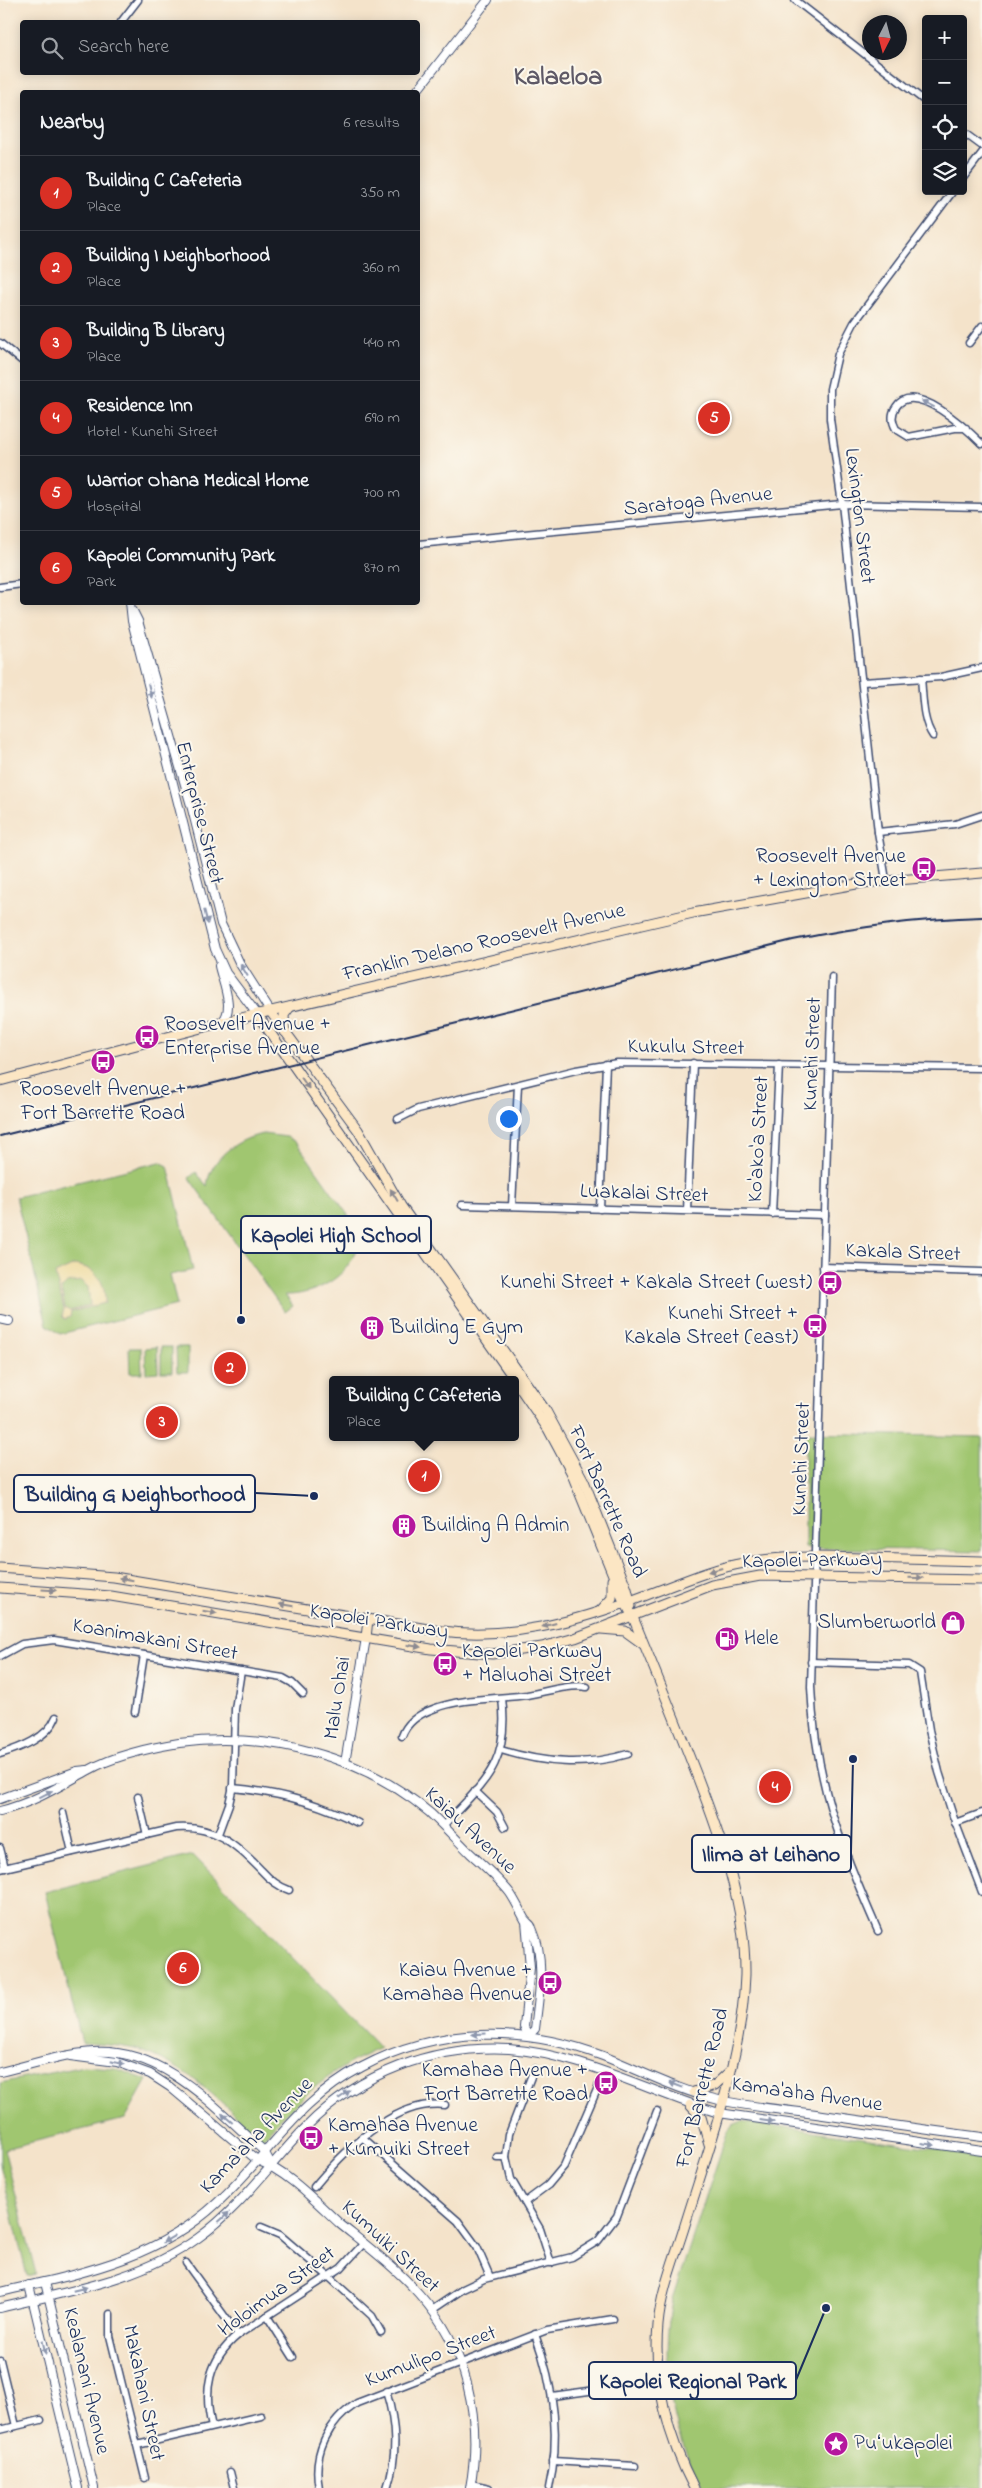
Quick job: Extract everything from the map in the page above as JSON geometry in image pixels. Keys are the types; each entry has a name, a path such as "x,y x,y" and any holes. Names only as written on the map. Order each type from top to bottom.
{"main road":[{"name":"Franklin Delano Roosevelt Avenue","path":"0,1081 257,1014 693,914 789,895 886,880 982,873"},
{"path":"285,1033 284,1015 290,1007"},
{"name":"Fort Barrette Road","path":"270,1012 358,1130 401,1206 550,1417 584,1481 632,1614 709,1807 732,1877 742,1930 745,1973 740,2022 719,2113 665,2285 658,2328 658,2362 665,2413 679,2456 694,2488"},
{"name":"Fort Barrette Road","path":"257,1014 512,1376"},
{"name":"Fort Barrette Road","path":"519,1386 548,1429 571,1472 607,1560 628,1602"},
{"name":"Kapolei Parkway","path":"0,1568 114,1577 448,1632 492,1634 538,1628 597,1613 706,1573 743,1563 772,1558 815,1557 982,1561"},
{"path":"597,1613 607,1604 613,1594 613,1583 607,1560"},
{"name":"Kapolei Parkway","path":"0,1588 111,1596 446,1652 492,1654 542,1647 595,1630 632,1614 729,1580 760,1576 814,1576 982,1580"},
{"path":"366,1638 368,1619"},
{"path":"595,1630 625,1631 644,1645"},
{"path":"694,2092 715,2085 729,2072"},
{"path":"690,2105 701,2117 709,2146"}],"street":[{"path":"123,20 138,0"},
{"path":"418,90 488,0"},
{"path":"795,0 922,99"},
{"path":"967,135 982,146"},
{"path":"967,173 982,153"},
{"name":"Lexington Street","path":"886,880 878,832 842,504 829,409 832,377 838,354 854,323 950,195"},
{"path":"969,343 982,326"},
{"path":"0,343 20,359"},
{"path":"966,428 955,428 909,436 896,429 893,414 901,402 915,398 944,412 966,428 982,444"},
{"name":"Saratoga Avenue","path":"420,544 842,504 982,507"},
{"path":"0,587 20,584"},
{"name":"Enterprise Street","path":"131,606 132,621 213,942 226,973 257,1014"},
{"name":"Enterprise Street","path":"131,606 138,621 169,728 221,924 240,964 270,1012"},
{"path":"862,682 921,678 982,668"},
{"path":"921,678 926,720 928,729 933,736"},
{"path":"878,832 955,824 982,815"},
{"path":"213,942 228,1004 227,1016 220,1023"},
{"name":"Kunehi Street","path":"832,977 811,1662 814,1734 827,1800 841,1846 878,1931"},
{"name":"Kukulu Street","path":"398,1120 418,1109 606,1064 635,1062 982,1068"},
{"path":"687,1211 693,1063"},
{"path":"600,1208 606,1064"},
{"name":"Ko'ako'a Street","path":"772,1214 779,1065"},
{"path":"512,1206 518,1085"},
{"name":"Luakalai Street","path":"462,1204 825,1216"},
{"name":"Kakala Street","path":"824,1267 982,1272"},
{"path":"0,1319 9,1321"},
{"name":"Malu Ohai","path":"345,1763 366,1638"},
{"name":"Koanimakani Street","path":"0,1656 22,1644 46,1639 283,1678 292,1683 303,1694"},
{"path":"135,1712 144,1655"},
{"path":"811,1662 909,1665 918,1669 921,1675 933,1749 955,1823 982,1892"},
{"path":"218,1834 229,1804 232,1788 235,1709 241,1671"},
{"path":"402,1736 412,1721 434,1708 573,1686 587,1687"},
{"path":"443,1826 490,1774 501,1750 505,1722 502,1698"},
{"path":"0,1754 34,1740 49,1728 56,1717"},
{"name":"Kaiau Avenue","path":"0,1811 39,1798 89,1770 123,1756 160,1747 198,1741 234,1740 291,1747 345,1763 402,1793 443,1826 504,1886 514,1899 526,1921 532,1926 535,1938 540,1974 535,2029 528,2036 524,2027 530,1966 526,1921"},
{"path":"501,1750 540,1760 567,1763 604,1760 628,1754"},
{"name":"Kaiau Avenue","path":"0,1799 76,1771 89,1770"},
{"path":"232,1788 266,1791 299,1798 358,1823"},
{"path":"475,1792 497,1812 505,1827"},
{"path":"138,1797 147,1835"},
{"path":"63,1813 72,1852"},
{"path":"955,1823 982,1813"},
{"path":"0,1848 2,1869 184,1827 201,1828 218,1834 241,1849 273,1882 289,1890"},
{"name":"Kama'aha Avenue","path":"0,2292 115,2264 160,2244 189,2226 215,2205 296,2116 321,2093 350,2074 380,2058 411,2046 452,2037 494,2034 528,2036 577,2047 722,2101 982,2137"},
{"path":"526,2051 528,2036"},
{"name":"Kama'aha Avenue","path":"0,2308 120,2278 168,2257 198,2238 225,2216 325,2110 358,2086 416,2060 462,2051 494,2049 526,2051 573,2061 690,2105 719,2113 982,2152"},
{"path":"0,2072 96,2052 120,2054 144,2060 163,2068 188,2086 264,2151 272,2166"},
{"path":"70,2056 117,2062 150,2074 170,2087 257,2160 272,2166"},
{"path":"534,2069 509,2134 506,2157 511,2179 540,2229 551,2263"},
{"path":"525,2202 548,2185 564,2166 599,2085"},
{"path":"314,2187 337,2160 362,2138 387,2121 427,2104 446,2105"},
{"path":"432,2310 463,2289 490,2277 551,2263 586,2250 609,2229 617,2216 657,2111"},
{"path":"362,2138 458,2221 477,2247 490,2277"},
{"path":"497,2156 506,2157"},
{"name":"Kumuiki Street","path":"272,2166 409,2284 432,2310 449,2337 461,2363 474,2414 476,2444 471,2486"},
{"path":"261,2227 280,2235 328,2276 372,2316 381,2332"},
{"name":"Holoimua Street","path":"212,2427 207,2399 211,2372 224,2348 238,2335 347,2263 364,2244"},
{"path":"186,2263 238,2335"},
{"name":"Kealanani Avenue","path":"45,2282 94,2488"},
{"name":"Kealanani Avenue","path":"29,2285 78,2488"},
{"name":"Makahani Street","path":"110,2314 110,2336 145,2478"},
{"path":"266,2316 293,2357"},
{"name":"Kumulipo Street","path":"319,2488 318,2459 323,2442 332,2426 350,2408 386,2391 535,2334 556,2327 613,2319"},
{"path":"535,2334 552,2396 554,2425 553,2461 549,2488"},
{"path":"0,2360 16,2426"},
{"path":"552,2396 618,2387"},
{"path":"386,2391 392,2413 395,2436 394,2459 387,2488"},
{"path":"137,2445 261,2416"},
{"path":"0,2430 41,2420"},
{"path":"553,2461 635,2466"},
{"path":"230,2472 234,2488"},
{"path":"471,2486 489,2488"}],"green space":[{"path":"263,1134 287,1137 297,1143 353,1222 357,1237 355,1251 349,1264 340,1275 314,1290 285,1295 293,1306 285,1312 189,1178 196,1172 207,1186 213,1167 226,1151 244,1140"},
{"path":"160,1162 168,1166 193,1270 170,1275 177,1305 60,1334 47,1325 16,1197"},
{"path":"157,1347 158,1372 146,1373 145,1348"},
{"path":"161,1347 172,1347 172,1372 161,1372"},
{"path":"176,1347 188,1347 188,1372 177,1372"},
{"path":"129,1348 141,1348 142,1373 130,1373"},
{"path":"805,1433 982,1437 982,1551 805,1548"},
{"path":"193,1855 380,2048 347,2065 316,2086 288,2111 262,2139 219,2100 171,2064 135,2049 82,2043 45,1892"},
{"path":"84,2066 115,2068 147,2080 125,2119 4,2149 36,2274 27,2276 0,2164 0,2083"},
{"path":"742,2121 982,2155 982,2488 704,2488 692,2466 683,2443 671,2397 667,2349 669,2325 672,2300 727,2133 733,2125"}],"sand":[{"path":"74,1265 82,1266 94,1272 104,1288 105,1303 71,1312 70,1317 65,1319 62,1316 64,1309 55,1274","holes":["81,1281 88,1287 90,1305 70,1311 65,1308 61,1289 67,1283"]}],"railway":[{"path":"0,1136 793,940 887,924 982,917"}],"place":[{"name":"Warrior Ohana Medical Home","path":"714,418"},
{"name":"Roosevelt Avenue + Lexington Street","path":"924,869"},
{"name":"Roosevelt Avenue + Enterprise Avenue","path":"147,1037"},
{"name":"Roosevelt Avenue + Fort Barrette Road","path":"103,1062"},
{"name":"Kunehi Street + Kakala Street (west)","path":"830,1283"},
{"name":"Kapolei High School","path":"241,1320"},
{"name":"Kunehi Street + Kakala Street (east)","path":"815,1326"},
{"name":"Building E Gym","path":"372,1328"},
{"name":"Building I Neighborhood","path":"230,1368"},
{"name":"Building B Library","path":"162,1422"},
{"name":"Building C Cafeteria","path":"424,1476"},
{"name":"Building G Neighborhood","path":"314,1496"},
{"name":"Building A Admin","path":"404,1526"},
{"name":"Slumberworld","path":"953,1623"},
{"name":"Hele","path":"727,1639"},
{"name":"Kapolei Parkway + Maluohai Street","path":"445,1664"},
{"name":"Ilima at Leihano","path":"853,1759"},
{"name":"Residence Inn","path":"775,1787"},
{"name":"Kapolei Community Park","path":"183,1968"},
{"name":"Kaiau Avenue + Kamahaa Avenue","path":"550,1983"},
{"name":"Kamahaa Avenue + Fort Barrette Road","path":"606,2083"},
{"name":"Kamahaa Avenue + Kumuiki Street","path":"311,2138"},
{"name":"Kapolei Regional Park","path":"826,2308"},
{"name":"Puʻukapolei","path":"836,2444"}],"district":[{"name":"Kalaeloa","path":"558,78"}]}
